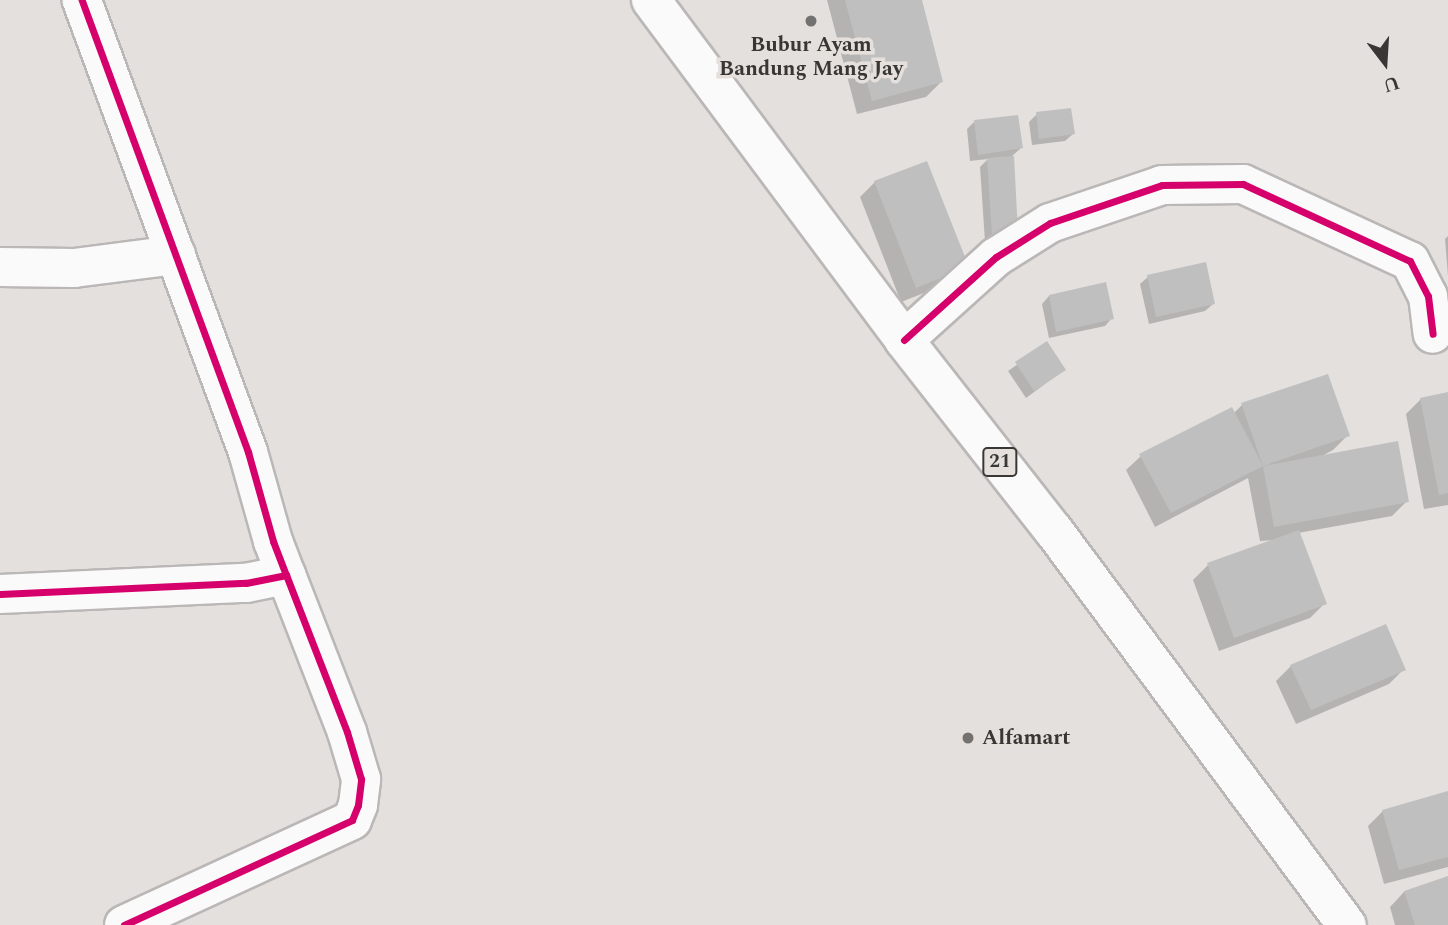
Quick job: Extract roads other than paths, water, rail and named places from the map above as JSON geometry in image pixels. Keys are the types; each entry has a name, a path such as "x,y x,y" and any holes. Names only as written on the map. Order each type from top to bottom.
{"main road":[{"path":"82,0 248,452 273,541 347,732 361,779 358,805 352,820 124,925"},
{"name":"21","path":"651,0 904,340 1054,531 1347,925"},
{"path":"904,340 996,257 1050,223 1162,185 1243,184 1410,261 1428,296 1433,334"},
{"path":"0,267 74,268 176,255"},
{"path":"0,594 246,583 286,575"}],"place":[{"name":"Bubur Ayam Bandung Mang Jay","path":"811,21"},
{"name":"Alfamart","path":"968,738"}]}
